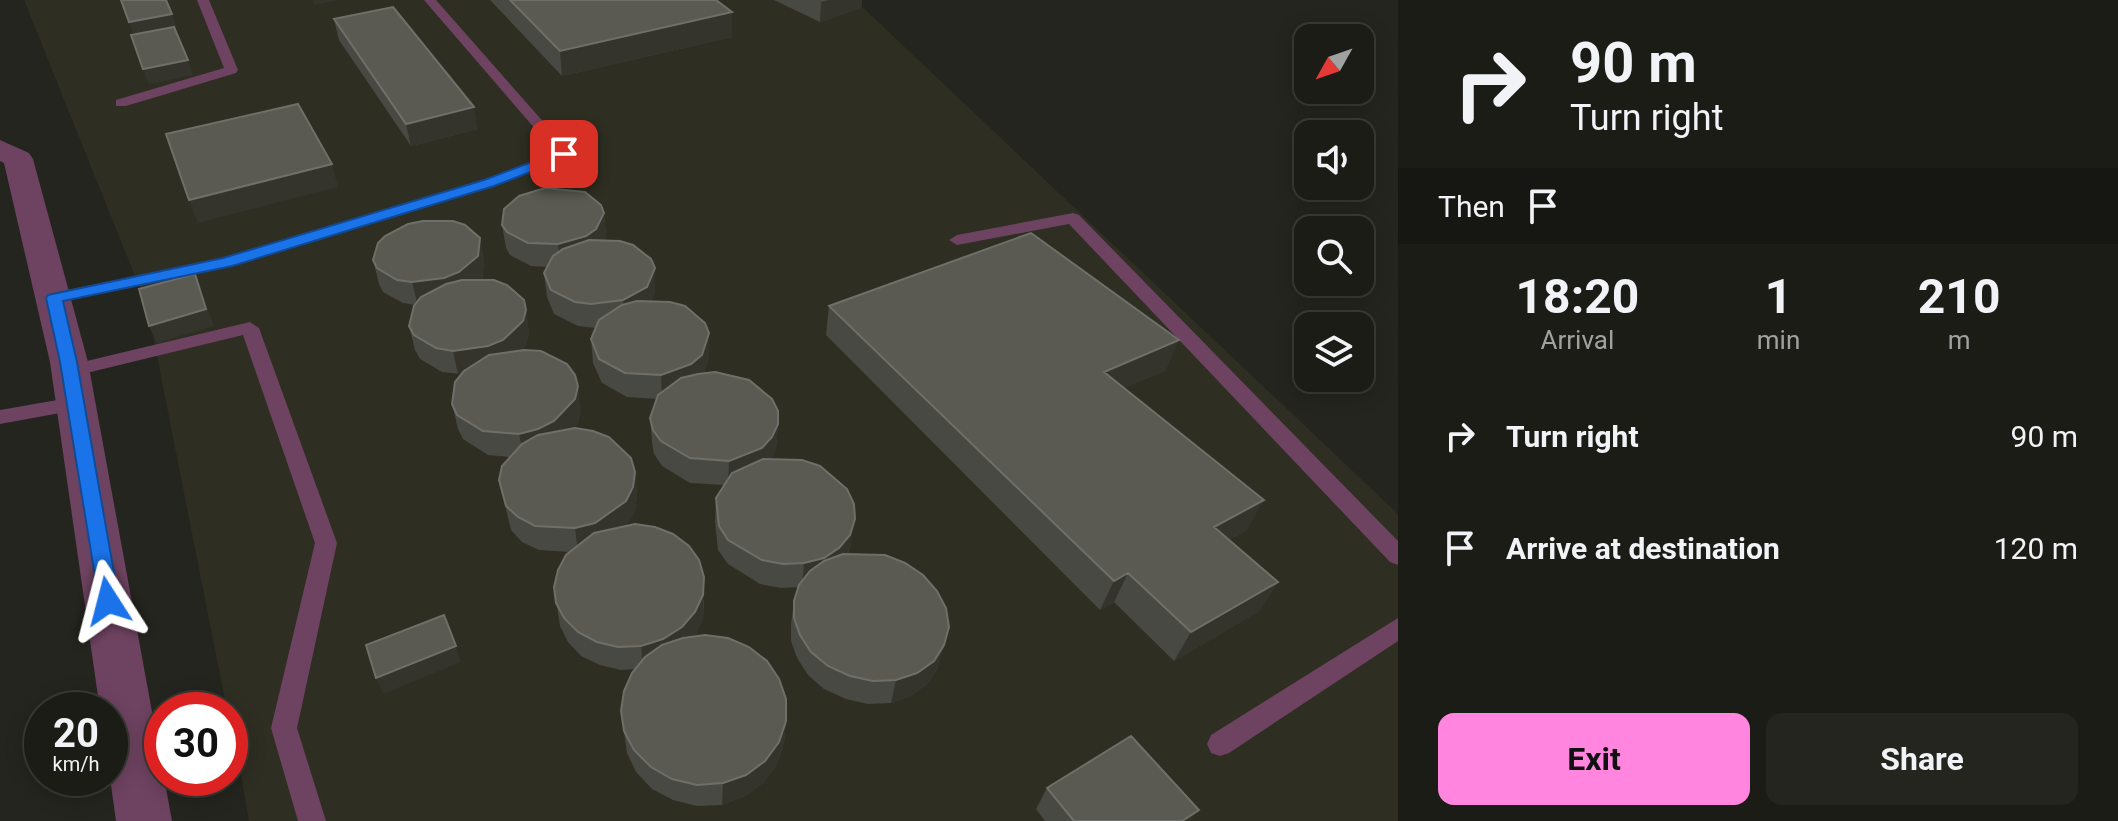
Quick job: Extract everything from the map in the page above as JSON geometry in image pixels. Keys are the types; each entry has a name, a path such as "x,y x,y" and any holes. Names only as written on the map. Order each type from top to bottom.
{"street":[{"path":"0,149 18,159 54,298 73,387 144,821"}],"lane":[{"path":"121,103 231,70 203,0"},
{"path":"54,298 226,262 489,183 564,154 430,0"},
{"path":"957,240 1073,218 1398,556"},
{"path":"0,417 73,387 250,328 326,543 284,728 312,821"},
{"path":"1220,744 1398,628"}],"shaded area":[{"path":"24,0 855,0 1398,514 1398,821 249,821 245,796 248,796 248,692 223,692 147,306"}],"building":[{"path":"121,0 166,0 172,14 129,22"},
{"path":"510,0 716,0 732,12 560,51"},
{"path":"393,7 474,107 406,124 334,19"},
{"path":"174,27 188,60 143,69 131,35"},
{"path":"298,104 332,164 189,200 166,134"},
{"path":"545,188 585,192 601,205 604,213 596,229 586,236 558,244 528,243 507,232 502,225 504,209 519,196"},
{"path":"453,221 465,225 480,238 478,256 459,272 444,278 412,282 397,280 377,268 373,260 378,243 408,224"},
{"path":"1031,233 1179,340 1104,372 1264,500 1214,527 1278,582 1191,632 1128,573 1114,581 829,306"},
{"path":"589,240 620,241 633,245 651,259 655,268 647,287 623,300 591,304 575,302 551,290 544,273 553,256"},
{"path":"195,274 206,309 149,326 139,289"},
{"path":"462,280 494,280 507,285 524,300 526,310 523,321 503,340 488,346 453,351 436,348 414,335 409,326 414,306 421,297 446,284"},
{"path":"637,301 670,302 685,306 705,323 709,333 702,355 691,364 661,375 625,373 599,359 591,339 599,320 622,305"},
{"path":"541,351 567,364 575,375 578,386 575,399 554,421 519,434 483,431 457,415 452,404 455,382 464,371 489,355"},
{"path":"715,372 749,380 772,399 778,411 778,424 762,448 729,461 690,458 661,441 653,430 650,418 658,395 681,378"},
{"path":"575,428 609,437 631,458 635,472 633,487 626,501 595,523 575,528 535,526 506,506 499,480 502,466 522,444 538,435"},
{"path":"763,459 802,460 820,466 847,489 854,504 855,519 850,535 839,548 824,558 783,564 762,560 728,540 719,526 716,498 732,473"},
{"path":"635,524 673,534 689,546 699,560 704,577 703,595 695,612 682,627 663,639 641,646 618,647 597,642 578,632 564,618 556,603 554,587 566,555 594,533"},
{"path":"843,554 885,555 923,575 937,591 946,608 949,627 944,645 934,661 917,673 896,680 873,681 850,676 828,666 811,652 794,618 794,601 799,585 810,571 824,561"},
{"path":"444,615 456,646 376,678 366,645"},
{"path":"705,635 728,638 749,647 767,661 779,679 786,699 786,721 779,742 765,761 746,775 723,783 697,785 672,779 651,767 634,750 624,731 621,711 624,691 632,673 645,657 662,645"},
{"path":"1131,736 1199,810 1182,821 1074,821 1047,788"}],"route":[{"path":"108,601 69,362 54,298 226,262 489,183 564,154"}]}
